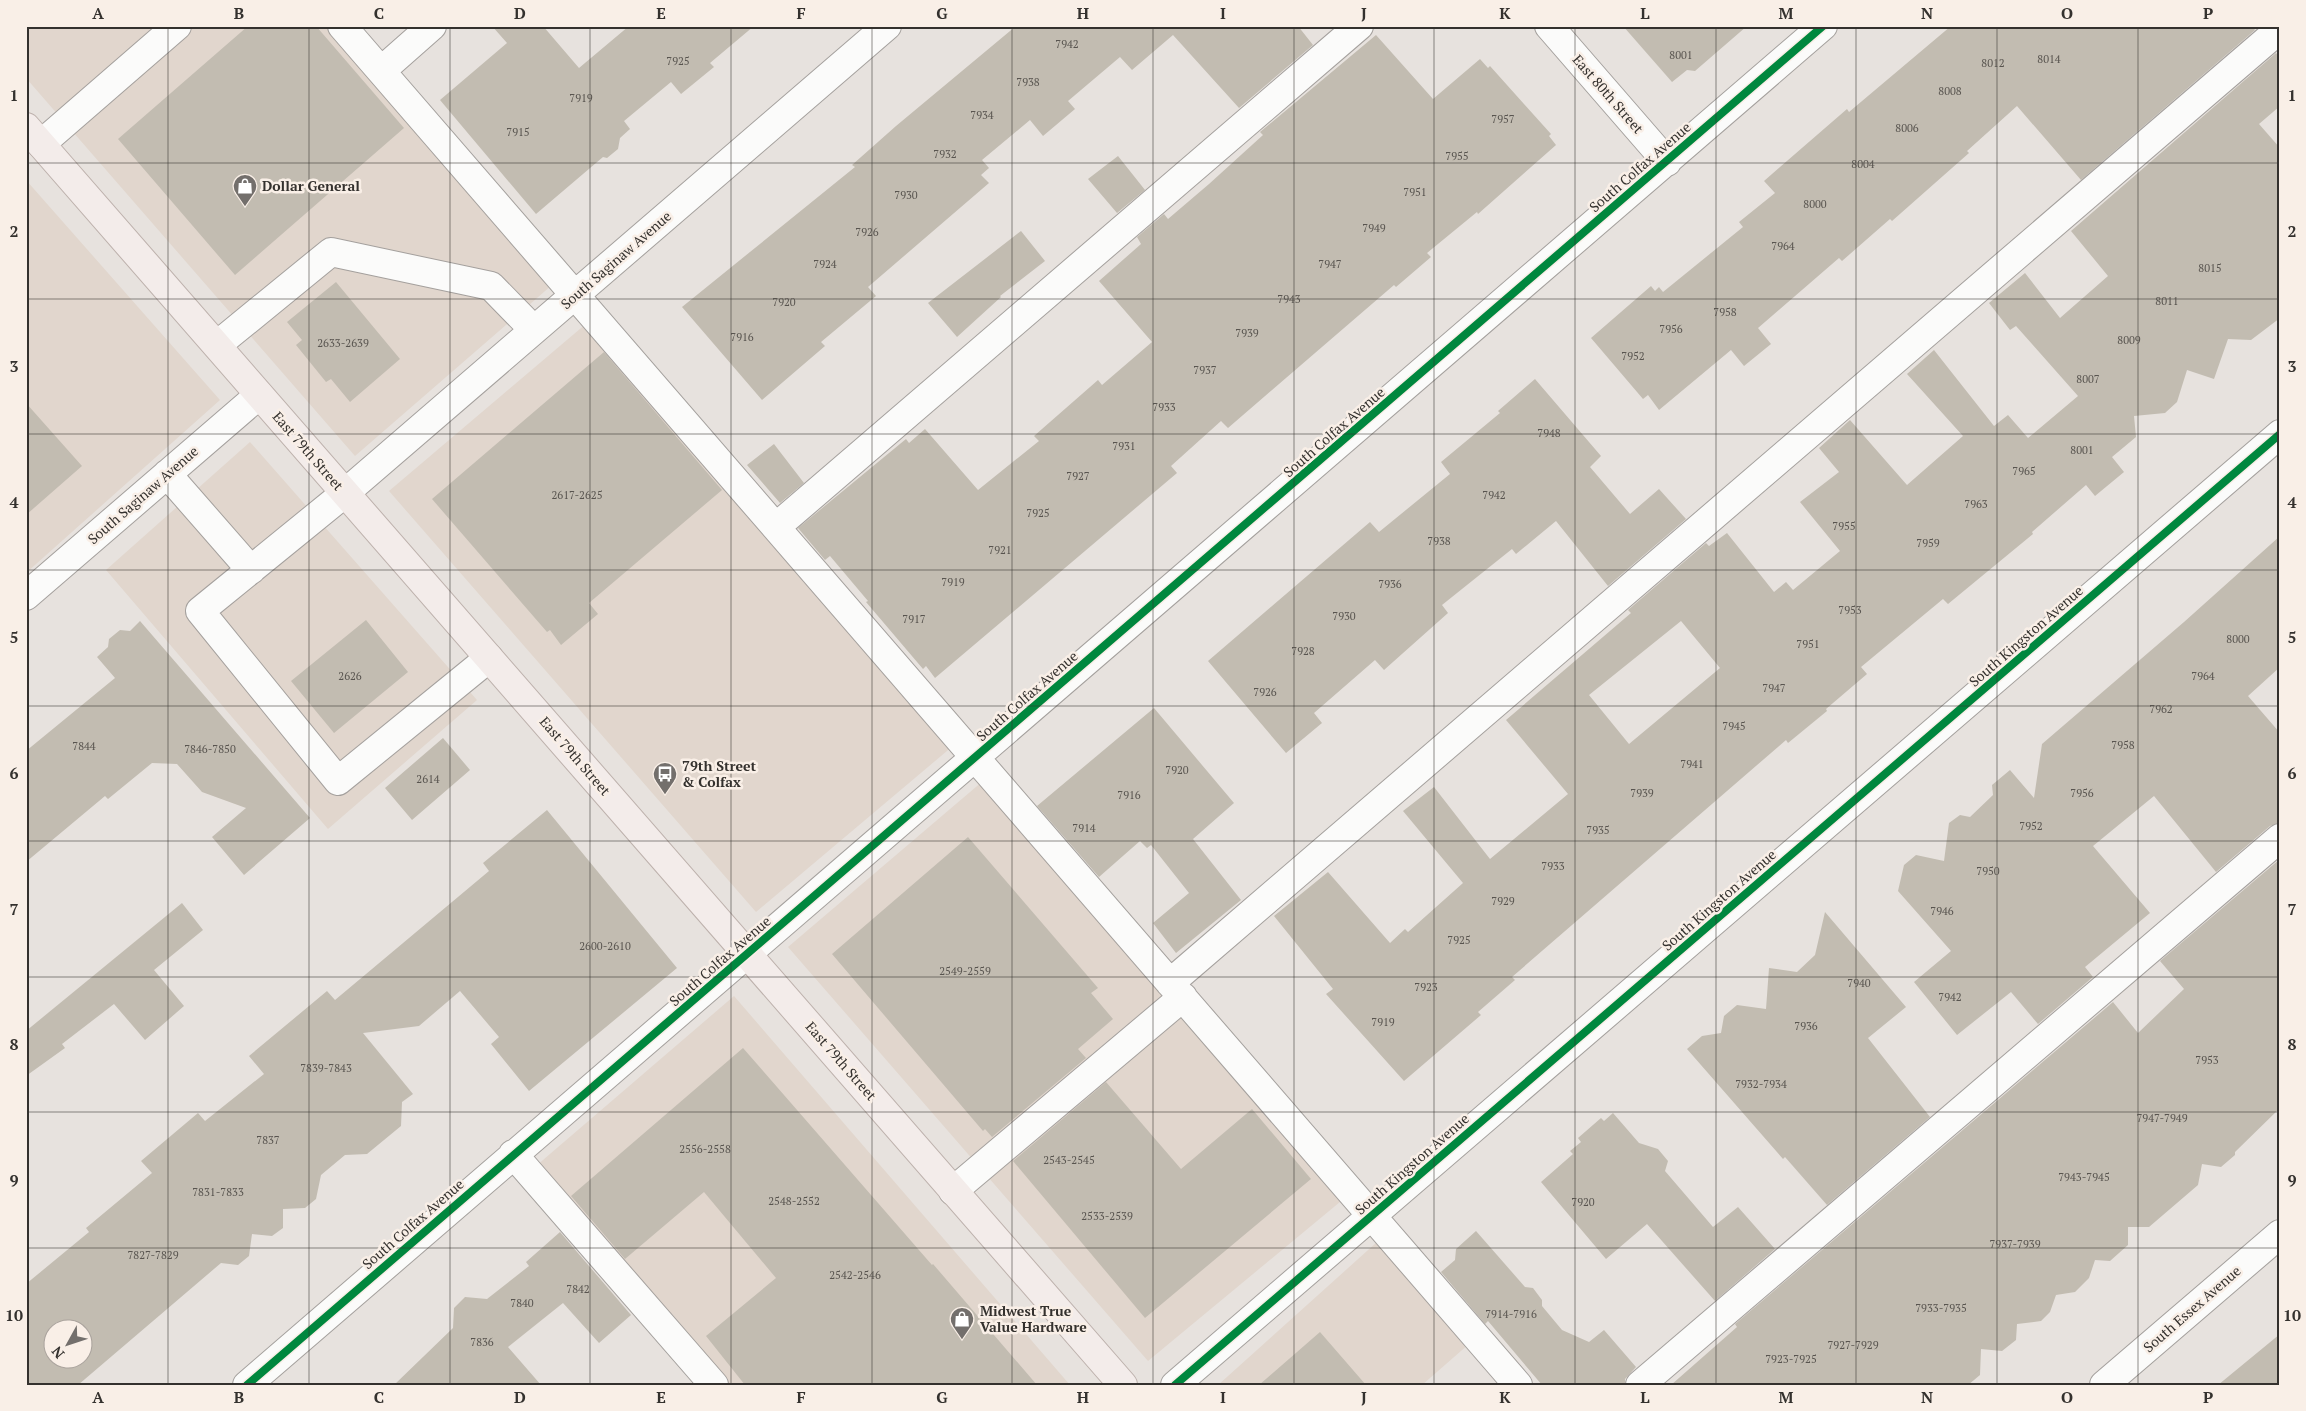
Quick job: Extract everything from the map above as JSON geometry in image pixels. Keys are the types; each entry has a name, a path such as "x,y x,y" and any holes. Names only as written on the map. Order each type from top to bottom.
{"main road":[{"name":"East 79th Street","path":"34,135 1123,1385"}],"street":[{"path":"34,135 177,26"},
{"path":"342,26 1518,1385"},
{"path":"381,71 432,26"},
{"name":"South Saginaw Avenue","path":"489,658 338,781 200,611 345,493 887,26"},
{"path":"776,527 1359,26"},
{"name":"East 80th Street","path":"1549,26 1667,162"},
{"name":"South Colfax Avenue","path":"247,1385 1823,26"},
{"path":"954,1191 1177,990 2280,28"},
{"path":"217,345 331,252 491,286 534,330"},
{"name":"South Saginaw Avenue","path":"28,592 260,395"},
{"name":"South Kingston Avenue","path":"1175,1385 2280,434"},
{"path":"168,474 250,570"},
{"path":"1640,1385 2280,838"},
{"path":"513,1154 709,1383"},
{"name":"South Essex Avenue","path":"2104,1385 2280,1234"}],"shaded area":[{"path":"26,26 342,26 560,278 355,456 26,78"},
{"path":"26,180 220,400 26,573"},
{"path":"594,317 960,740 756,912 389,491"},
{"path":"250,442 477,700 328,829 106,570"},
{"path":"990,775 1352,1192 1148,1361 788,947"},
{"path":"734,996 1070,1385 714,1385 529,1172"},
{"path":"1387,1233 1477,1337 1422,1385 1218,1385"}],"building":[{"name":"Dollar General","path":"248,26 316,26 404,128 235,275 118,139"},
{"path":"492,26 543,26 579,68 629,26 754,26 710,63 714,67 681,94 671,82 624,121 630,129 620,138 618,149 607,158 603,157 536,214 440,100 507,43"},
{"path":"1016,26 1298,26 1313,45 1239,108 1173,35 1132,70 1120,57 1068,101 1075,109 1043,136 1030,120 982,160 989,168 981,175 989,183 868,287 876,296 821,342 825,346 762,400 682,307 855,167 852,165 896,126"},
{"path":"1623,26 1747,26 1695,71 1687,70 1672,82"},
{"path":"1951,26 2252,26 2255,30 2081,180 2017,106 1967,151 1969,153 1892,221 1890,219 1842,261 1839,258 1758,328 1771,344 1744,366 1731,350 1659,410 1648,395 1643,399 1591,338 1651,286 1655,291 1659,287 1663,292 1743,227 1739,222 1775,193 1764,181 1847,109 1849,112"},
{"path":"1376,35 1433,99 1480,59 1488,68 1490,66 1551,134 1549,136 1556,145 1478,214 1477,212 1427,253 1431,257 1396,287 1394,285 1228,428 1221,421 1171,466 1177,473 935,678 926,666 923,669 830,556 825,560 798,528 906,439 909,443 925,429 978,490 1039,441 1034,436 1098,380 1102,385 1152,342 1099,281 1141,244 1137,237 1164,214 1168,219 1263,135 1260,132"},
{"path":"2276,53 2280,57 2280,106 2259,124 2280,148 2280,318 2251,340 2228,339 2214,379 2187,370 2177,402 2165,413 2134,416 2136,437 2112,457 2124,472 2095,496 2086,485 2032,532 2033,534 1948,604 1943,599 1861,667 1867,674 1826,709 1827,711 1788,743 1786,740 1512,977 1515,980 1478,1012 1481,1015 1404,1081 1326,994 1333,989 1274,916 1328,872 1390,943 1405,929 1408,932 1463,883 1403,811 1434,787 1490,859 1568,794 1506,720 1631,613 1628,610 1706,543 1709,546 1727,533 1774,592 1786,582 1793,590 1840,551 1800,502 1839,472 1819,448 1850,420 1907,485 1963,436 1907,374 1934,350 1994,426 2008,415 2028,438 2078,396 2016,326 2010,330 1989,303 2025,273 2060,318 2108,276 2071,231","holes":["1681,621 1720,668 1629,744 1589,695"]},
{"path":"1118,156 1145,190 1117,213 1088,179"},
{"path":"1021,231 1045,261 1000,296 957,337 928,303"},
{"path":"336,282 400,359 350,402 331,379 326,382 296,345 302,340 287,322"},
{"path":"604,352 722,490 589,603 598,614 561,645 550,630 547,632 432,499"},
{"path":"1535,379 1601,456 1590,467 1630,514 1659,489 1686,519 1608,586 1556,521 1516,554 1512,549 1442,605 1448,613 1384,670 1375,660 1314,713 1322,723 1286,753 1208,661 1370,522 1379,532 1450,474 1441,462 1500,413 1498,411"},
{"path":"26,403 82,466 26,515"},
{"path":"774,444 804,483 780,503 747,465"},
{"path":"2280,536 2280,667 2248,696 2280,733 2280,823 2270,826 2216,872 2154,796 2093,846 2150,913 2085,967 2093,977 2038,1024 2011,992 1957,1035 1914,982 1951,951 1898,891 1904,865 1916,855 1944,861 1949,823 1960,815 1970,817 1993,795 1992,785 2010,770 2034,798 2042,744 2184,622"},
{"path":"366,620 408,672 334,733 291,681"},
{"path":"140,621 310,818 244,875 212,837 246,808 202,792 177,764 152,763 108,799 105,796 26,862 26,751 115,678 97,657 108,647 109,639 120,630 130,631"},
{"path":"1154,708 1234,803 1193,839 1241,900 1176,953 1153,923 1189,893 1151,845 1147,848 1140,841 1099,877 1037,806"},
{"path":"443,738 470,770 412,820 385,788"},
{"path":"547,810 677,968 529,1091 491,1044 499,1037 460,991 419,1026 363,1033 413,1094 402,1102 401,1126 367,1154 345,1155 321,1175 316,1199 305,1208 283,1209 283,1228 272,1236 252,1234 249,1256 238,1265 221,1263 78,1385 26,1385 26,1284 89,1232 86,1228 152,1173 141,1161 198,1113 205,1121 264,1074 249,1056 327,991 335,1000 489,871 483,863"},
{"path":"968,837 1098,988 1091,993 1113,1019 1078,1049 1086,1058 992,1137 985,1129 983,1131 832,954"},
{"path":"2280,859 2280,1108 2235,1152 2235,1155 2221,1167 2202,1164 2198,1185 2149,1227 2128,1227 2128,1245 2110,1261 2095,1260 2089,1278 2075,1292 2056,1295 2050,1312 2041,1321 2017,1324 2016,1340 2002,1351 1981,1349 1980,1375 1968,1385 1671,1385 1737,1327 1735,1324 2113,1002 2138,1033 2184,989 2160,961"},
{"path":"182,903 203,930 154,970 184,1006 145,1040 114,1004 62,1044 65,1048 26,1076 26,1031"},
{"path":"1825,912 1906,1007 1868,1038 1930,1117 1827,1205 1785,1157 1783,1159 1687,1049 1702,1036 1721,1033 1724,1016 1737,1005 1766,1009 1769,968 1797,972 1815,955"},
{"path":"743,1048 1037,1385 745,1385 706,1336 776,1278 704,1192 625,1259 571,1196"},
{"path":"1106,1082 1181,1169 1252,1109 1311,1179 1145,1318 1013,1161"},
{"path":"1613,1113 1639,1143 1658,1149 1668,1161 1665,1171 1713,1227 1738,1207 1775,1249 1715,1301 1647,1224 1606,1259 1541,1182 1573,1154 1570,1151 1581,1142 1578,1138 1601,1118 1604,1121"},
{"path":"1476,1231 1525,1287 1533,1288 1542,1300 1542,1306 1562,1330 1589,1342 1604,1330 1636,1367 1625,1379 1625,1385 1542,1385 1488,1321 1485,1324 1441,1272 1455,1260 1456,1249"},
{"path":"560,1232 631,1315 599,1343 563,1303 508,1347 541,1385 394,1385 453,1328 454,1308 465,1297 487,1299 529,1266 526,1262"},
{"path":"1320,1332 1366,1385 1259,1385"},
{"path":"2280,1334 2280,1385 2218,1385"}],"cycle path":[{"path":"247,1385 1823,26"},
{"path":"1175,1385 2280,434"}],"place":[{"name":"Dollar General","path":"245,207"},
{"name":"79th Street & Colfax","path":"665,795"},
{"name":"Midwest True Value Hardware","path":"962,1340"}]}
